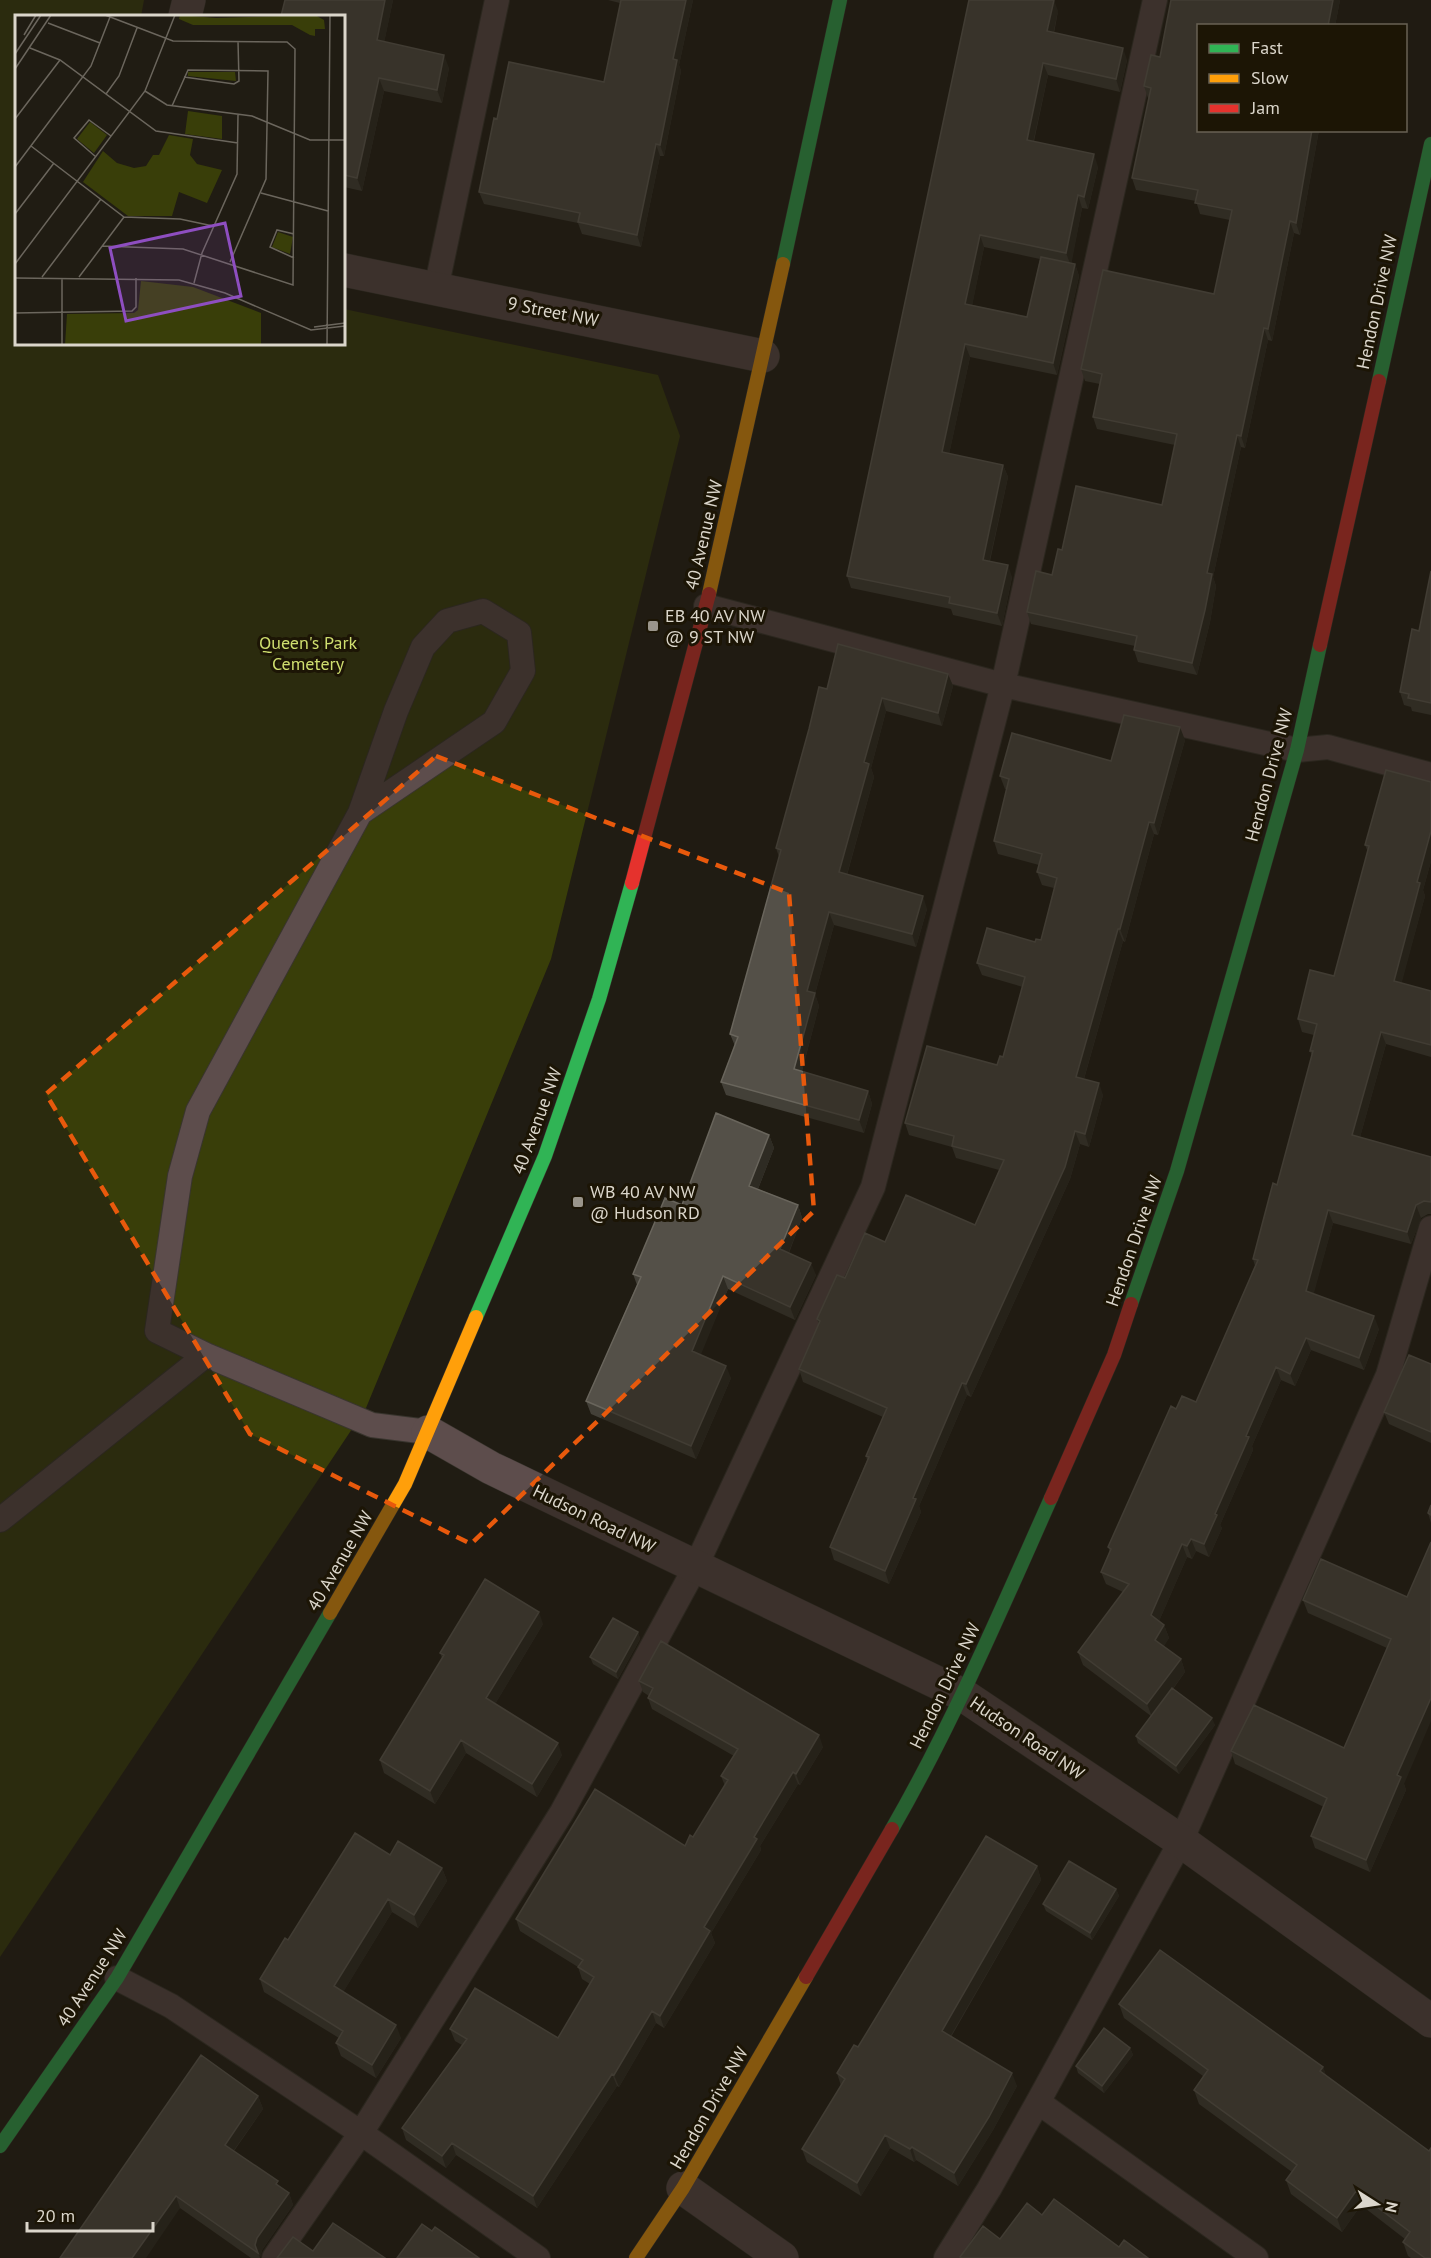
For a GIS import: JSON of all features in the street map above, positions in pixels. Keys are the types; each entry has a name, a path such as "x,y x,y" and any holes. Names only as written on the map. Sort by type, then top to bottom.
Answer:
{"street":[{"path":"185,15 189,0"},
{"name":"40 Avenue NW","path":"0,2146 117,1978 405,1484 545,1156 599,999 648,830 706,606 840,0"},
{"name":"Hendon Drive NW","path":"636,2258 683,2188 922,1776 963,1695 1114,1355 1177,1171 1297,750 1431,144"},
{"name":"9 Street NW","path":"345,270 763,356"},
{"name":"Hudson Road NW","path":"428,1432 491,1468 963,1695 1428,2011"},
{"path":"683,2188 782,2258"}],"lane":[{"path":"436,289 497,0"},
{"path":"274,2258 361,2133 562,1812 695,1568 873,1187 1003,685 1155,0"},
{"path":"706,606 1003,685 1297,750 1328,747 1431,775"},
{"path":"360,813 494,722 523,670 519,633 483,611 447,621 423,647 396,711 360,813 198,1111 180,1176 157,1331 206,1355 372,1425 428,1432"},
{"path":"946,2258 989,2189 1181,1841 1388,1375 1431,1228"},
{"path":"0,1520 206,1355"},
{"path":"117,1978 171,2006 361,2133 538,2258"},
{"path":"1038,2102 1256,2258"}],"highlighted area":[{"path":"436,756 789,893 814,1211 471,1544 250,1434 46,1094"}],"green space":[{"name":"Queen's Park Cemetery","path":"0,0 144,0 141,15 15,15 15,345 345,345 345,309 658,375 680,436 551,959 366,1408 0,1957"}],"building":[{"path":"285,0 385,0 377,40 444,55 437,90 379,78 357,178 345,175 345,15 281,15"},
{"path":"621,0 686,0 673,59 677,60 660,145 656,144 637,235 578,222 580,213 479,192 494,118 497,119 509,62 604,82"},
{"path":"969,0 1054,0 1047,31 1123,48 1116,79 1043,63 1027,140 1094,154 1084,197 1078,195 1066,253 980,235 965,304 1027,317 1041,257 1075,264 1053,363 965,344 942,452 1003,465 983,560 1008,565 997,613 949,603 950,597 847,576"},
{"path":"1171,0 1333,0 1328,24 1197,24 1197,132 1312,132 1296,223 1290,221 1268,329 1264,328 1241,436 1237,435 1207,573 1212,574 1192,663 1134,650 1137,636 1027,612 1036,571 1052,575 1058,549 1062,550 1076,486 1162,505 1177,434 1093,417 1102,374 1081,369 1103,270 1214,294 1232,210 1195,203 1198,190 1132,178 1151,88 1144,86 1151,55 1160,57"},
{"path":"1431,571 1431,703 1408,698 1409,694 1400,692 1412,629 1419,631"},
{"path":"838,644 948,674 938,713 882,698 864,762 869,764 839,872 923,896 912,934 829,912 807,991 815,993 794,1069 868,1091 859,1120 721,1082 738,1037 730,1034 781,850 776,848 819,687 827,689"},
{"path":"1124,715 1180,727 1154,823 1149,822 1076,1077 1099,1083 1085,1134 1075,1131 1065,1167 966,1384 962,1383 885,1571 830,1547 869,1457 866,1456 887,1408 799,1369 820,1321 817,1319 837,1275 845,1278 865,1233 885,1242 906,1195 975,1225 1004,1160 952,1146 954,1136 905,1123 927,1046 997,1065 1000,1056 1003,1057 1025,977 977,963 987,928 1035,942 1036,939 1041,940 1057,878 1037,872 1042,854 994,841 1009,779 1000,776 1012,733 1111,761"},
{"path":"1386,770 1431,782 1431,831 1394,981 1431,991 1431,1045 1381,1032 1352,1135 1431,1157 1431,1202 1424,1201 1416,1205 1407,1232 1328,1210 1306,1291 1374,1316 1359,1358 1306,1338 1290,1374 1276,1367 1204,1544 1191,1539 1187,1546 1182,1544 1151,1615 1164,1625 1155,1640 1181,1659 1147,1704 1078,1652 1129,1584 1101,1572 1111,1549 1108,1547 1171,1406 1176,1409 1182,1396 1196,1402 1258,1260 1253,1259 1273,1183 1277,1185 1313,1051 1310,1051 1317,1024 1298,1019 1310,970 1334,976 1369,846 1365,845"},
{"path":"716,1113 769,1135 749,1186 798,1205 780,1249 811,1263 790,1307 723,1276 692,1351 726,1366 691,1446 586,1401 641,1277 633,1274 665,1198 682,1205"},
{"path":"1409,1355 1431,1364 1431,1432 1384,1412"},
{"path":"1431,1542 1431,1698 1397,1775 1401,1777 1366,1860 1311,1836 1327,1798 1231,1751 1254,1705 1344,1748 1391,1639 1303,1600 1321,1559 1407,1597"},
{"path":"485,1579 539,1612 486,1698 558,1743 532,1784 461,1740 430,1791 380,1760 444,1655 440,1653"},
{"path":"613,1618 638,1632 616,1672 590,1657"},
{"path":"661,1641 819,1735 796,1774 793,1772 754,1837 757,1839 704,1927 710,1931 660,2016 652,2011 614,2075 612,2074 533,2196 452,2143 442,2156 402,2128 467,2039 450,2029 475,1988 558,2038 594,1977 578,1967 583,1960 516,1919 595,1789 685,1846 690,1835 693,1837 728,1780 721,1776 738,1749 648,1698 653,1688 639,1681"},
{"path":"1172,1688 1212,1718 1176,1766 1136,1736"},
{"path":"355,1833 390,1855 398,1841 442,1868 414,1915 388,1899 334,1986 396,2025 372,2065 336,2043 343,2031 260,1979 285,1938 288,1940"},
{"path":"986,1836 1037,1866 942,2031 1012,2073 989,2117 954,2173 912,2147 910,2149 885,2135 857,2183 802,2149 845,2079 837,2073 854,2045 858,2047"},
{"path":"1069,1861 1116,1889 1090,1933 1043,1904"},
{"path":"1160,1950 1323,2067 1320,2071 1429,2151 1431,2148 1431,2258 1425,2258 1403,2242 1410,2232 1356,2191 1337,2218 1286,2180 1297,2165 1194,2090 1208,2070 1119,2004"},
{"path":"1104,2028 1130,2048 1102,2086 1076,2066"},
{"path":"201,2055 258,2096 225,2145 278,2181 276,2184 289,2193 257,2238 255,2245 258,2253 176,2196 132,2258 60,2258"},
{"path":"1054,2199 1119,2247 1124,2240 1148,2258 960,2257 983,2226 1000,2239 1027,2203 1042,2215"},
{"path":"333,2223 385,2258 277,2258 293,2237 313,2251"},
{"path":"422,2224 432,2231 435,2227 479,2258 397,2258"}],"traffic: fast":[{"path":"783,264 840,0"},
{"path":"1379,381 1431,144"},
{"path":"1131,1304 1177,1171 1297,750 1320,645"},
{"path":"476,1317 545,1156 599,999 632,883"},
{"path":"892,1829 956,1707 1051,1498"},
{"path":"0,2146 117,1978 330,1613"}],"traffic: slow":[{"path":"709,594 783,264"},
{"path":"330,1613 405,1484 476,1317"},
{"path":"636,2258 683,2188 806,1977"}],"traffic: jam":[{"path":"1320,645 1379,381"},
{"path":"632,883 709,594"},
{"path":"1051,1498 1114,1355 1131,1304"},
{"path":"806,1977 892,1829"}],"place":[{"name":"EB 40 AV NW @ 9 ST NW","path":"653,626"},
{"name":"WB 40 AV NW @ Hudson RD","path":"578,1202"}]}
